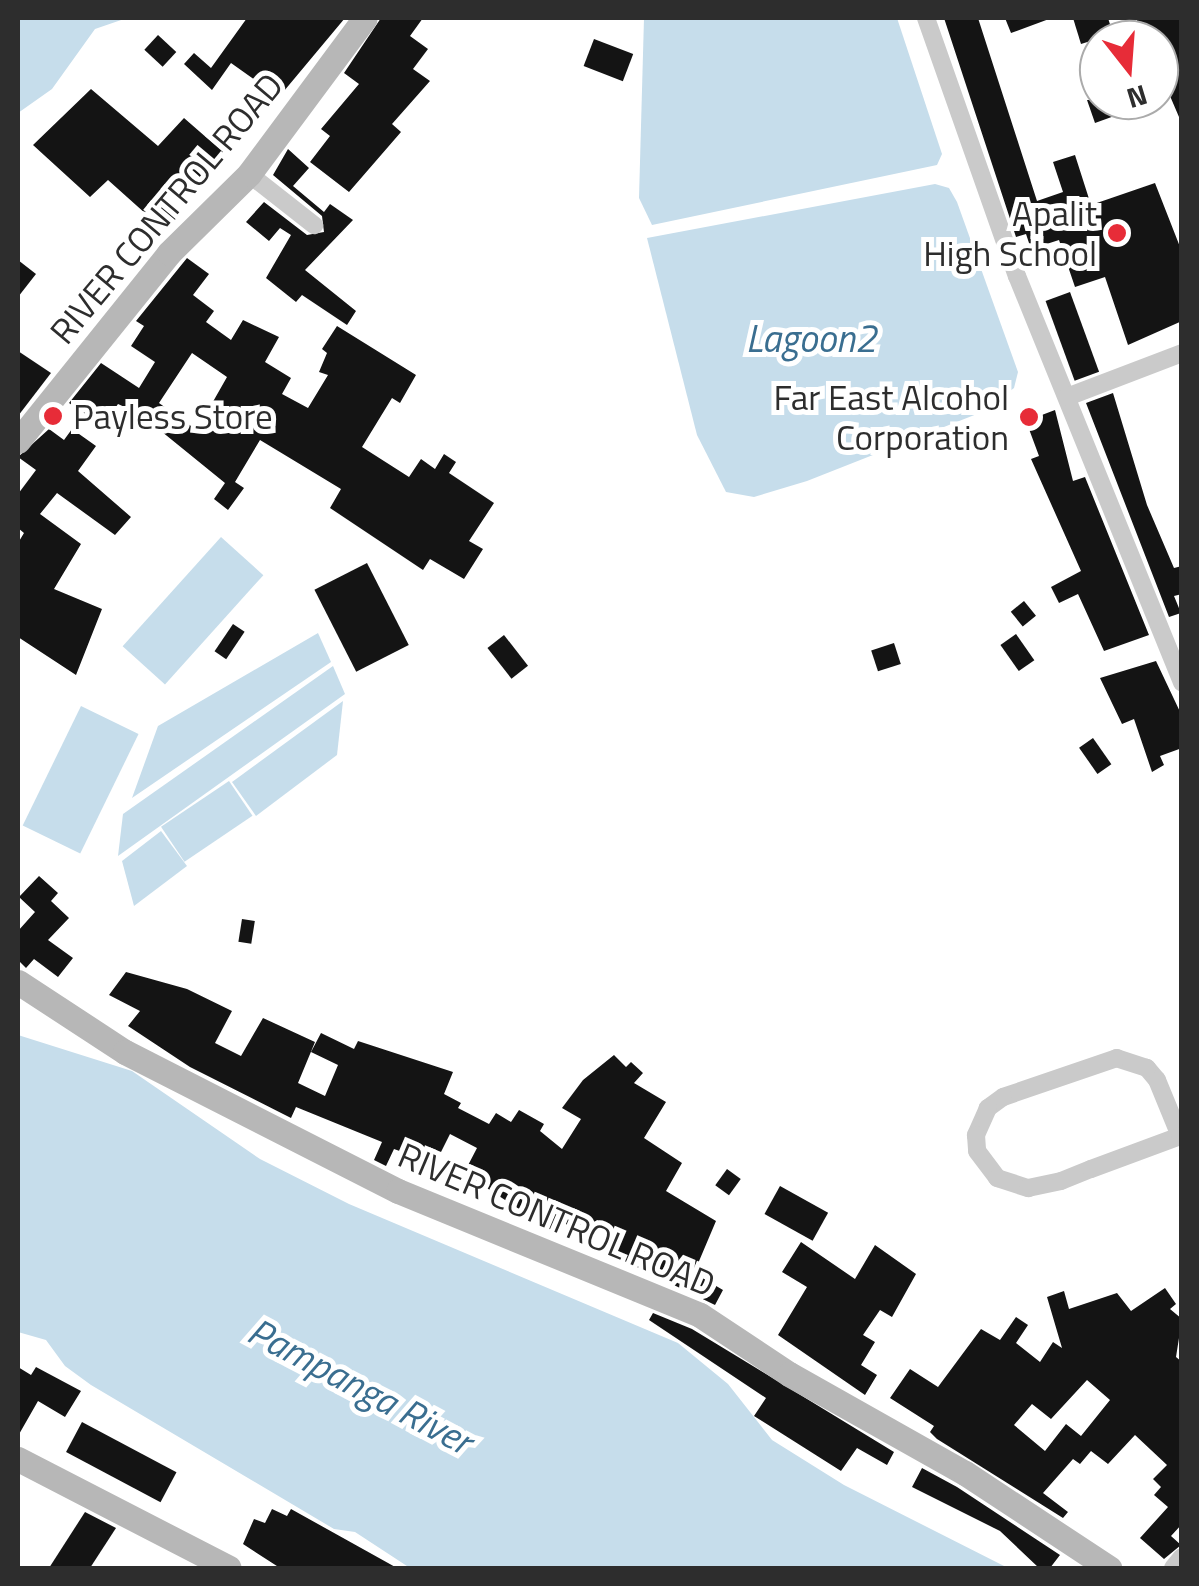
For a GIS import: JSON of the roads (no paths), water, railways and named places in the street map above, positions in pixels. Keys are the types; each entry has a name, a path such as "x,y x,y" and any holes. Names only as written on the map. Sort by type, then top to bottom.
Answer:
{"street":[{"name":"RIVER CONTROL ROAD","path":"18,441 169,253 249,174 365,18"},
{"path":"926,18 1067,396 1182,683"},
{"path":"249,174 314,226"},
{"path":"1067,396 1182,353"},
{"name":"RIVER CONTROL ROAD","path":"18,982 125,1052 398,1191 700,1314 789,1374 966,1472 1109,1568"},
{"path":"1117,1058 1147,1068 1181,1136 1028,1188 996,1178 977,1151 976,1135 988,1108 1003,1098 1117,1058"},
{"path":"18,1458 228,1568"},
{"path":"1172,1568 1182,1557"}],"water":[{"path":"18,18 127,18 95,29 52,89 18,113"},
{"path":"644,18 897,18 942,154 937,165 652,225 639,198"},
{"name":"Lagoon2","path":"935,184 949,188 957,202 1018,372 1014,388 982,412 807,481 754,497 726,492 697,435 647,238"},
{"path":"221,537 263,575 165,684 123,646"},
{"path":"318,633 331,662 132,798 158,726"},
{"path":"333,666 345,694 118,856 123,814"},
{"path":"343,701 337,755 256,816 232,782"},
{"path":"81,706 139,734 80,854 23,826"},
{"path":"229,781 252,816 185,862 161,827"},
{"path":"161,831 187,866 134,906 122,861"},
{"name":"Pampanga River","path":"18,1035 132,1071 260,1159 349,1204 678,1343 728,1384 772,1440 844,1485 1008,1568 410,1568 355,1532 334,1529 91,1385 65,1366 46,1340 18,1332"}],"place":[{"name":"Apalit High School","path":"1117,233"},
{"name":"Payless Store","path":"53,416"},
{"name":"Far East Alcohol Corporation","path":"1029,417"}]}
